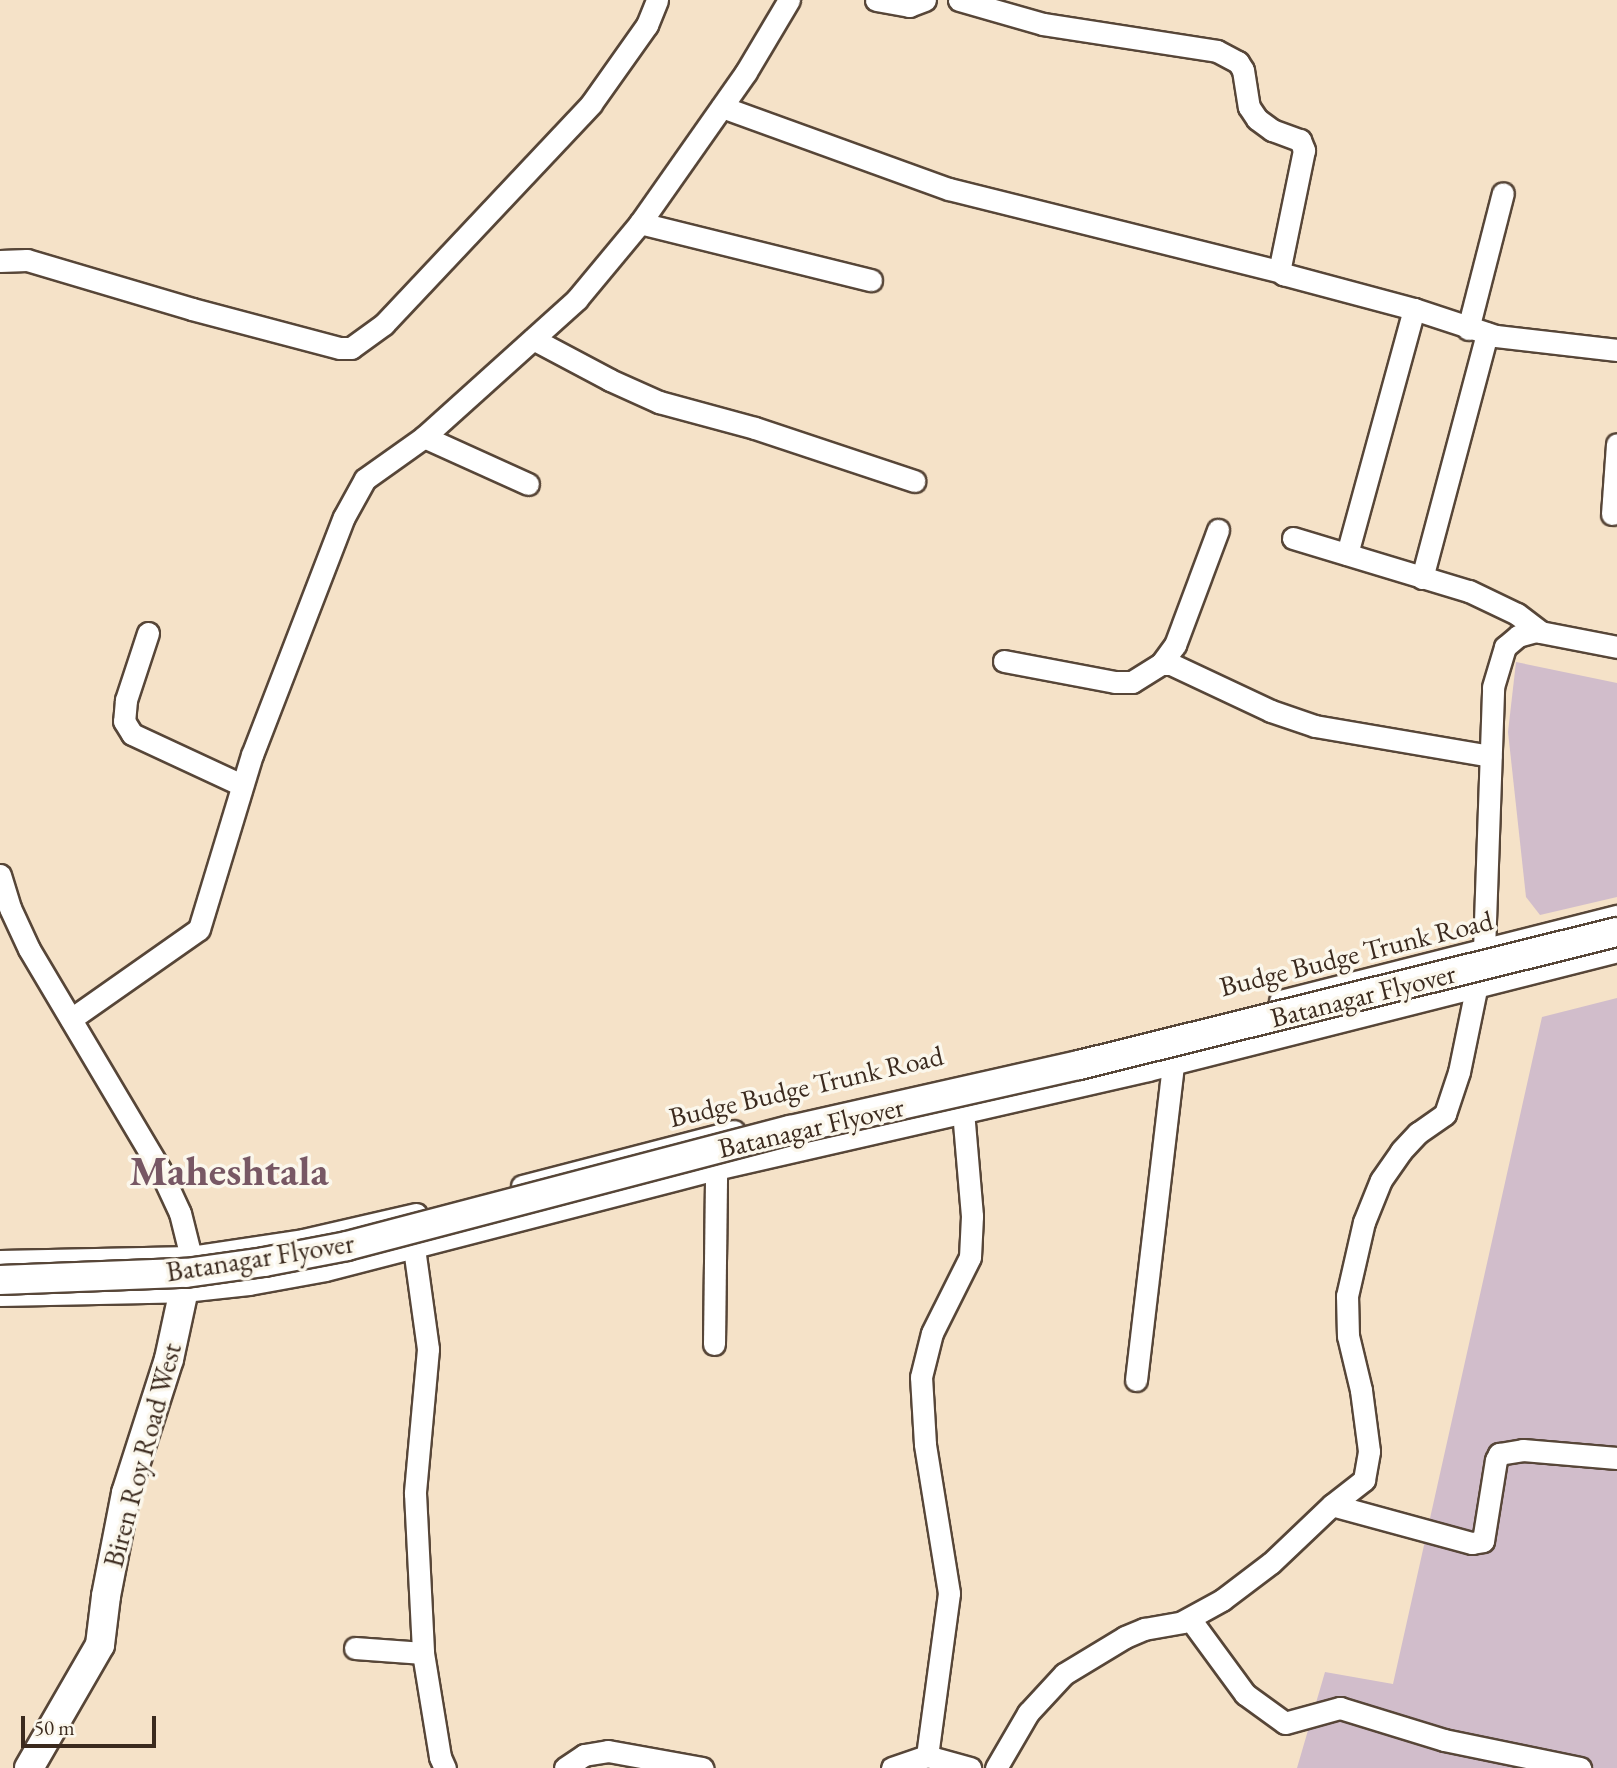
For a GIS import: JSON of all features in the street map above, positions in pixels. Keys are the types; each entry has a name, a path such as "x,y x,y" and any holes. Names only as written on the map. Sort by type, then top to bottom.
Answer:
{"main road":[{"name":"Batanagar Flyover","path":"0,1280 186,1273 347,1246 790,1130 1092,1062 1617,932"},
{"name":"Biren Roy Road West","path":"29,1768 100,1645 106,1595 126,1493 169,1359 191,1257"}],"street":[{"path":"0,261 27,260 205,312 340,348 351,348 384,324 591,104 647,25 657,0"},
{"path":"71,1019 199,929 242,785 355,495 366,479 424,437 578,299 640,223 722,107 789,0"},
{"path":"876,0 909,6 925,0"},
{"path":"960,0 1044,24 1217,51 1238,62 1249,107 1257,119 1272,130 1300,140 1304,150 1280,272"},
{"path":"722,107 949,189 1280,272 1414,309 1477,331 1617,350"},
{"path":"1422,578 1477,331 1503,193"},
{"path":"640,223 871,280"},
{"path":"1347,554 1414,309"},
{"path":"533,339 610,380 659,402 755,428 914,481"},
{"path":"424,437 527,484"},
{"path":"1612,514 1617,444"},
{"path":"1004,660 1115,682 1132,682 1161,664 1175,645 1218,530"},
{"path":"1293,538 1469,591 1517,614 1541,632"},
{"path":"996,1768 1028,1713 1064,1674 1125,1637 1144,1629 1190,1619 1271,1563 1332,1505 1355,1489 1367,1472 1369,1451 1365,1412 1348,1336 1345,1309 1364,1222 1381,1180 1401,1151 1418,1133 1445,1114 1459,1072 1484,950 1493,687 1505,647 1518,636 1541,632 1617,647"},
{"path":"148,633 127,700 124,721 131,734 242,785"},
{"path":"1161,664 1171,664 1270,711 1315,726 1490,756"},
{"path":"0,875 10,908 29,949 160,1170 180,1213 191,1257"},
{"name":"Budge Budge Trunk Road","path":"0,1261 191,1257 357,1228 710,1136 1098,1046 1617,916"},
{"path":"0,1296 184,1291 250,1284 414,1248 716,1169 1173,1063 1617,951"},
{"path":"1136,1380 1173,1063"},
{"path":"927,1756 949,1593 925,1444 921,1377 932,1333 970,1257 972,1216 963,1111"},
{"path":"713,1344 716,1169"},
{"path":"414,1248 428,1349 415,1493 423,1653 440,1757 445,1768"},
{"path":"1332,1505 1472,1543 1483,1541 1496,1460 1500,1454 1523,1450 1617,1458"},
{"path":"1190,1619 1245,1694 1285,1723 1340,1708 1444,1740 1580,1768"},
{"path":"355,1648 423,1653"},
{"path":"565,1768 584,1755 608,1751 643,1763 702,1768"},
{"path":"892,1768 927,1756 970,1768"}],"shaded area":[{"path":"1516,662 1617,683 1617,897 1540,915 1526,897 1508,732"},
{"path":"1617,998 1617,1768 1297,1768 1325,1672 1393,1684 1542,1017"}],"district":[{"name":"Maheshtala","path":"229,1171"}]}
